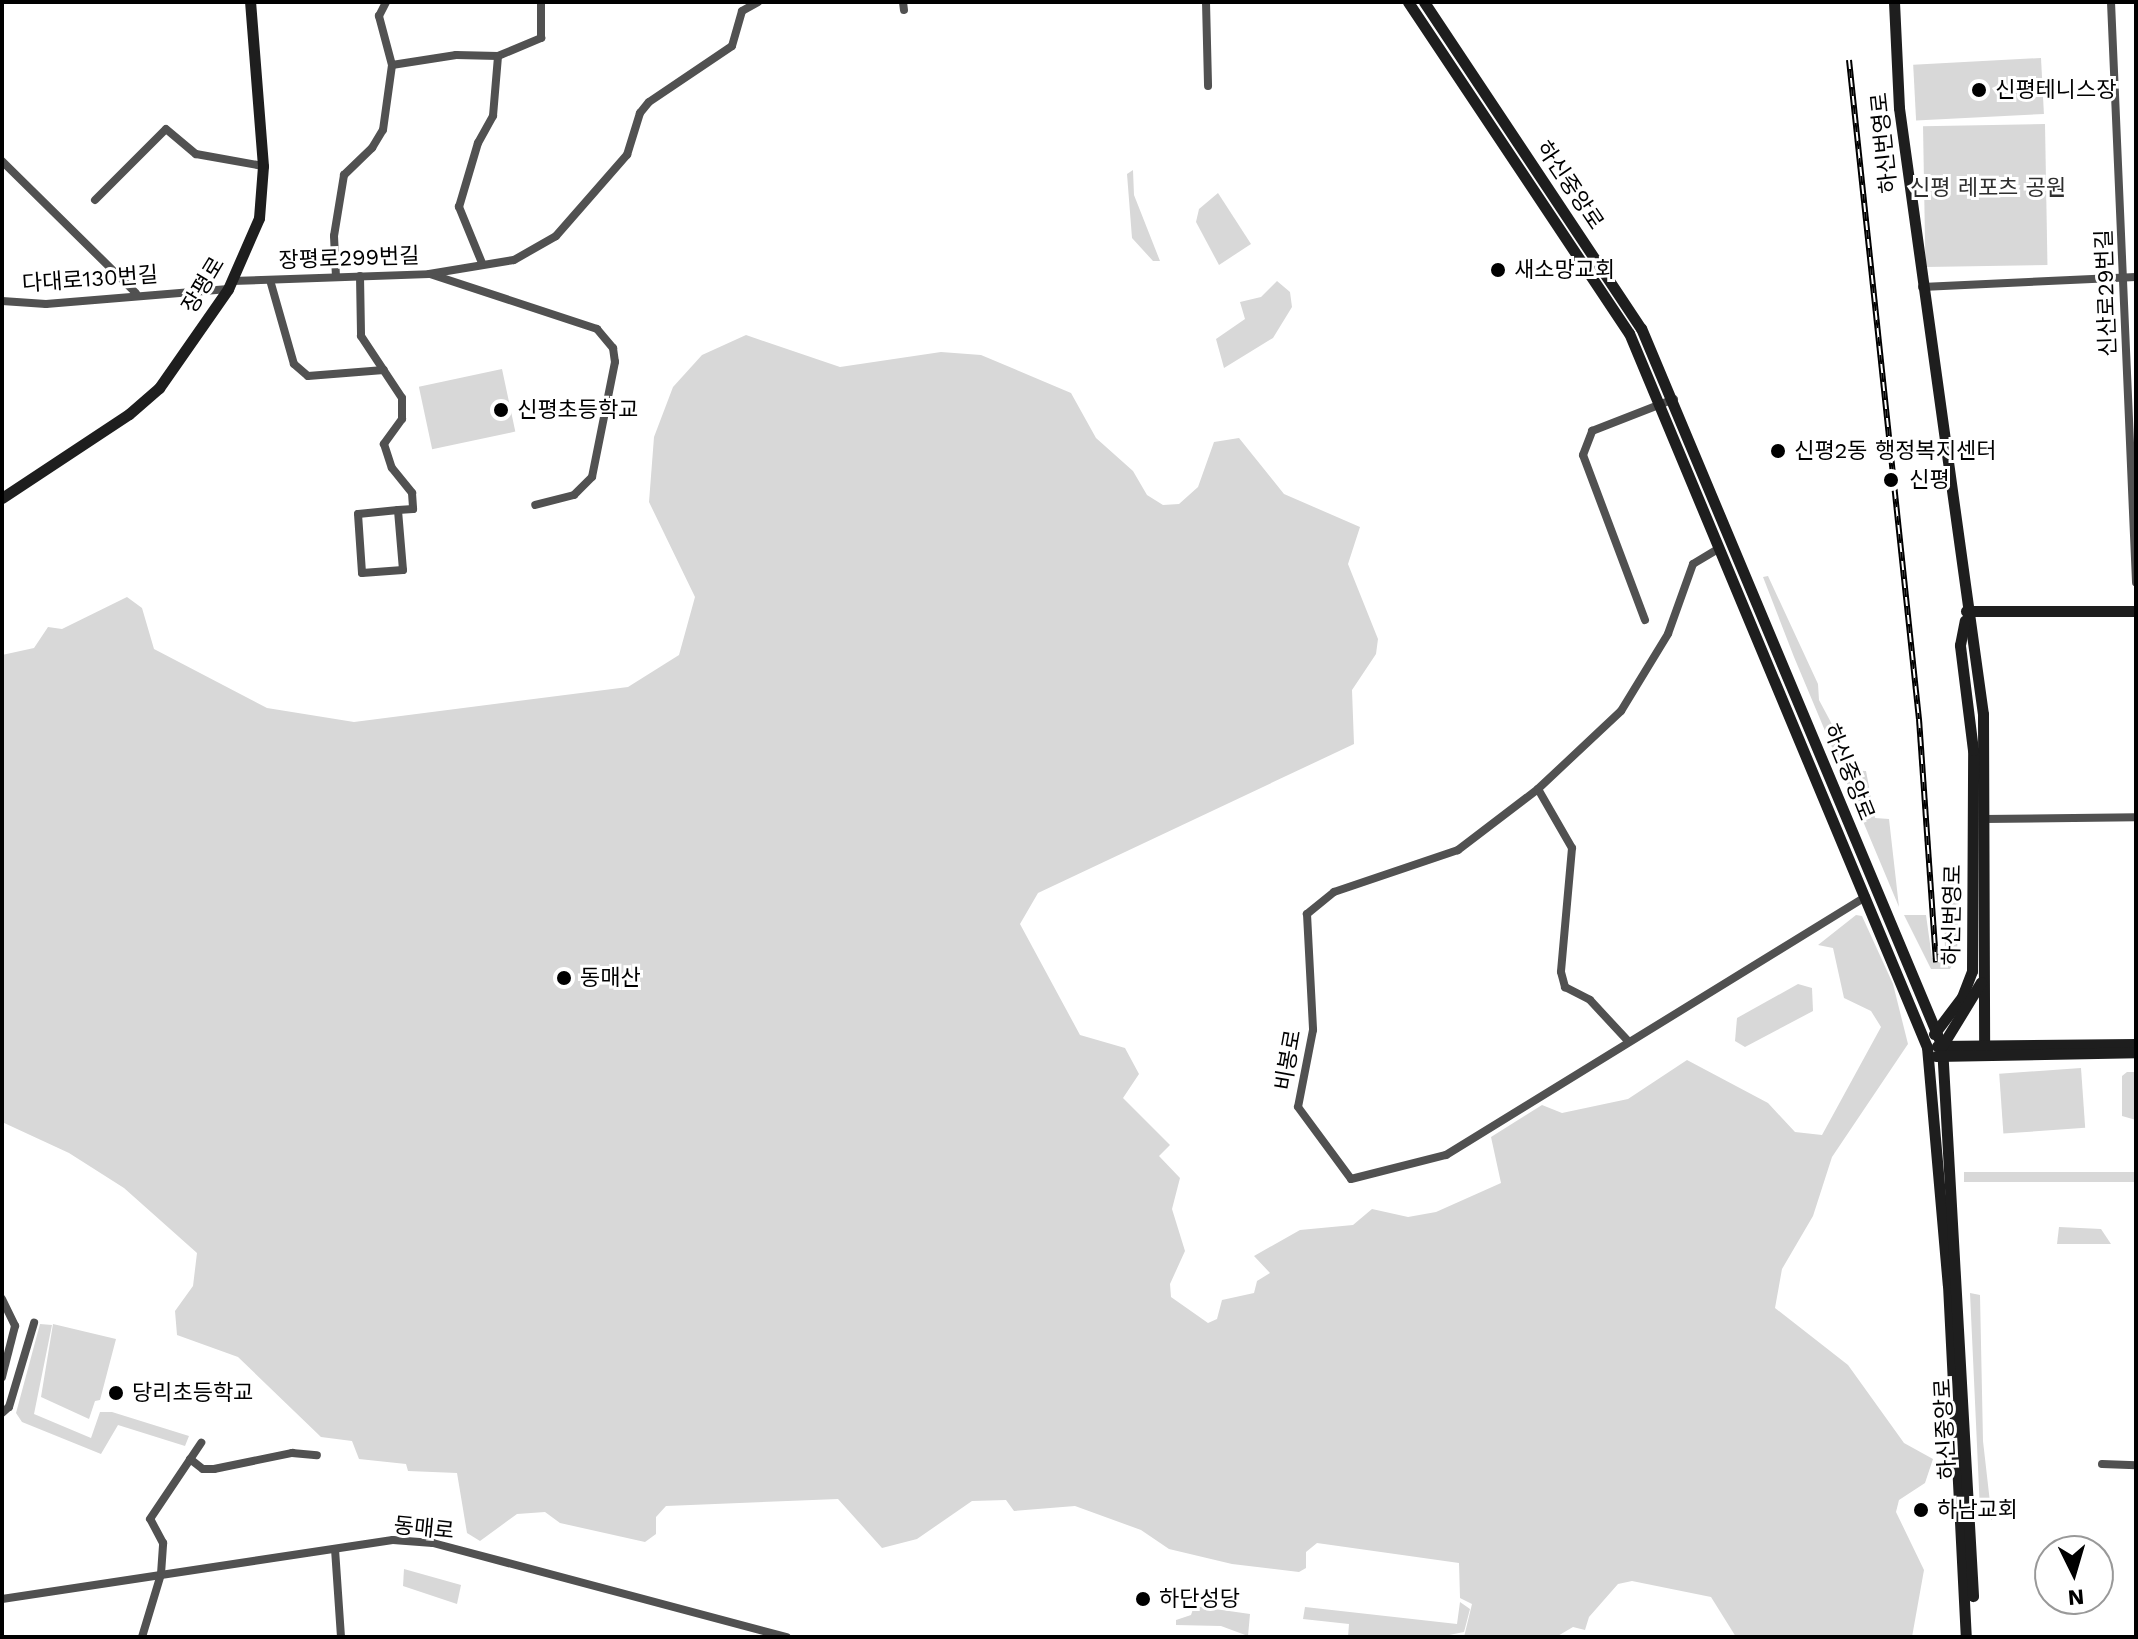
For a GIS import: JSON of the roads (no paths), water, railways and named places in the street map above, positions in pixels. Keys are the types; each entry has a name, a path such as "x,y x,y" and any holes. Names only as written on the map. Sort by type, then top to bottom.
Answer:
{"street":[{"name":"장평로","path":"2,498 129,414 159,388 230,285 259,218 263,166 250,2"},
{"path":"336,277 334,236 344,175 372,148 383,130 392,65 379,16 386,2"},
{"path":"392,65 456,55 498,56 541,38 541,2"},
{"name":"장평로299번길","path":"230,285 270,280 429,274 514,260 556,236 627,155 640,113 649,102 732,46 742,11 758,2"},
{"path":"1206,2 1208,86"},
{"path":"1408,2 1629,333 1718,549 1872,895"},
{"name":"하신중앙로","path":"1424,2 1641,328 1733,541 1872,895 1927,1052 1944,1169 1974,1637"},
{"name":"하신번영로","path":"1894,2 1899,108 1966,611 1983,714 1972,971 1962,997 1936,1031 1927,1052"},
{"name":"신산로29번길","path":"2111,2 2136,582"},
{"path":"482,263 459,207 478,143 493,116 498,56"},
{"path":"95,200 166,129 196,154 263,166"},
{"path":"2,161 136,293"},
{"path":"429,274 597,329 613,348 615,362 592,477 574,495 535,505"},
{"path":"360,276 361,336 402,398 402,419 384,444 392,468 412,493 413,509 398,510 358,514 362,573 403,570 398,510"},
{"path":"1922,287 2136,277"},
{"path":"270,280 294,364 308,376 384,370"},
{"name":"다대로130번길","path":"2,301 46,304 230,285"},
{"path":"1629,333 1641,328"},
{"path":"1645,620 1583,455 1592,431 1674,399"},
{"path":"1718,549 1733,541"},
{"name":"비봉로","path":"1718,549 1693,564 1668,634 1621,711 1538,789 1458,850 1334,892 1307,914 1313,1030 1298,1107 1351,1179 1385,1174 1446,1155 1628,1041 1872,895"},
{"path":"1966,611 2136,611"},
{"path":"1538,789 1572,848 1561,972 1565,987 1590,1000 1628,1041"},
{"path":"1978,818 2136,817"},
{"name":"하신번영로","path":"1978,818 1984,1044"},
{"name":"하신중앙로","path":"1872,895 1936,1031 1942,1051 1941,1136"},
{"path":"1942,1051 1983,977"},
{"path":"1942,1051 1984,1044 2136,1044"},
{"path":"1927,1052 2136,1052"},
{"path":"2,1299 15,1326 2,1377"},
{"path":"2,1413 9,1407 34,1323"},
{"path":"142,1637 161,1574 163,1543 150,1519 201,1443"},
{"path":"190,1459 203,1469 214,1469 292,1453 317,1455"},
{"path":"2102,1464 2136,1465"},
{"name":"동매로","path":"2,1599 393,1540 433,1543 787,1637"},
{"name":"하신중앙로","path":"1966,1547 1966,1637"},
{"path":"335,1549 341,1637"}],"railway":[{"path":"1849,60 1919,719 1936,962"}],"place":[{"name":"신평테니스장","path":"1979,90"},
{"name":"새소망교회","path":"1498,270"},
{"name":"신평초등학교","path":"501,410"},
{"name":"신평2동 행정복지센터","path":"1778,451"},
{"name":"신평","path":"1891,480"},
{"name":"동매산","path":"564,978"},
{"name":"당리초등학교","path":"116,1393"},
{"name":"하남교회","path":"1921,1510"},
{"name":"하단성당","path":"1143,1599"}],"park label":[{"name":"신평 레포츠 공원","path":"1988,188"}]}
